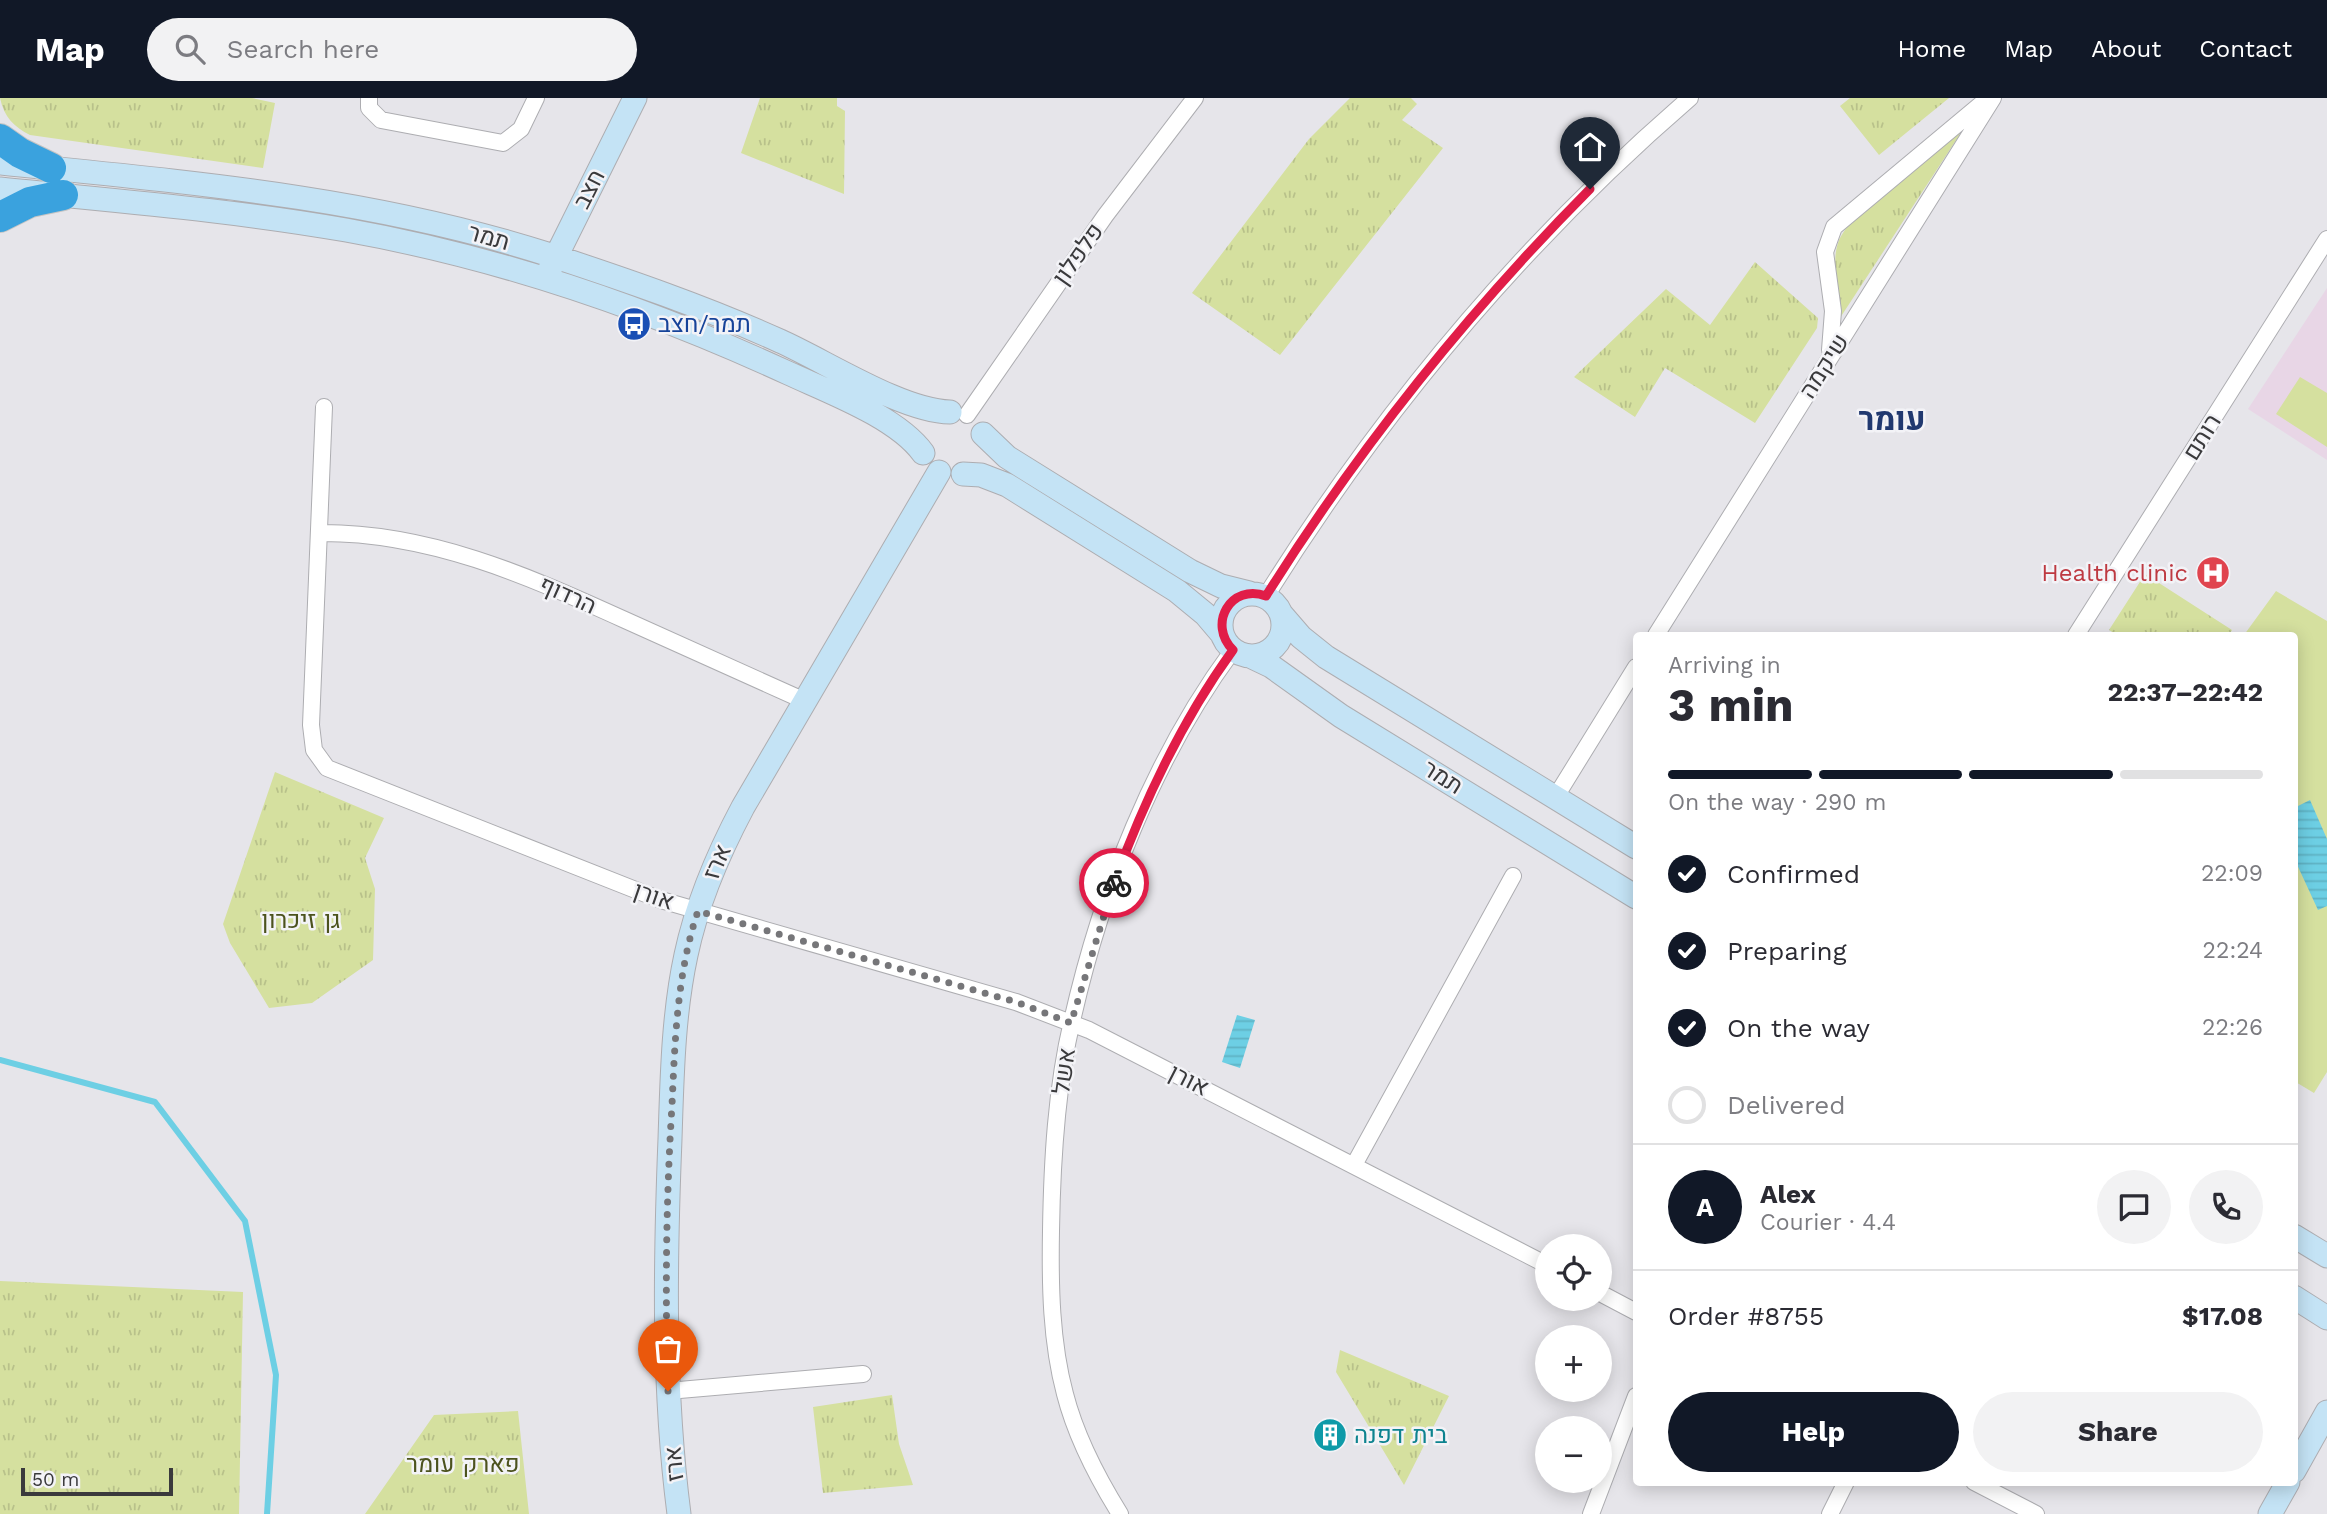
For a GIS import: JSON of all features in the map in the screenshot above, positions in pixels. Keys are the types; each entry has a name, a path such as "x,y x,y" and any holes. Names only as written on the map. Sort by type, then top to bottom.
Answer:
{"highway":[{"path":"0,139 20,153 51,168"},
{"path":"0,217 30,202 63,195"}],"street":[{"path":"369,98 369,108 381,120 503,143 521,130 536,98"},
{"name":"חצב","path":"546,281 554,257 635,98"},
{"name":"פלפלון","path":"959,414 1195,98"},
{"path":"983,434 982,457 963,474 939,472 923,453 922,442 928,425 959,414 977,422 983,434 1013,461 1190,571 1221,586 1257,595 1276,603 1284,627 1278,644 1262,654 1235,647 1222,617 1227,606 1237,597 1257,595 1357,459 1464,323 1590,189 1690,98"},
{"path":"1827,362 1833,321 1825,260 1829,235 1849,212 1991,98"},
{"name":"שיקמה","path":"1658,632 1991,98"},
{"name":"תמר","path":"0,163 257,191 353,205 449,226 554,257 665,295 778,340 905,403 959,414"},
{"name":"תמר","path":"0,189 254,216 349,231 443,251 546,281 668,324 779,369 887,423 911,438 923,453"},
{"name":"רותם","path":"2078,632 2327,239"},
{"name":"אורן","path":"324,407 311,725 314,750 321,763 354,781 661,900 1016,1002 1071,1023 1119,1044 1535,1259"},
{"name":"ארז","path":"679,1514 668,1391 667,1222 680,988 698,911 727,836 939,472"},
{"name":"תמר","path":"963,474 981,475 1007,485 1177,592 1205,614 1235,647 1271,666 1342,716 1633,895"},
{"name":"הרדוף","path":"318,533 349,533 411,541 499,566 552,587 805,701"},
{"name":"תמר","path":"1282,615 1326,657 1633,845"},
{"name":"אשל","path":"1120,1514 1076,1429 1058,1362 1052,1297 1051,1194 1055,1136 1071,1023 1101,919 1139,821 1183,729 1235,647"},
{"path":"1555,798 1633,672"},
{"path":"1354,1166 1513,876"},
{"path":"2298,1239 2327,1256"},
{"path":"1612,1299 1633,1310"},
{"path":"2298,1300 2327,1318"},
{"path":"668,1391 863,1374"},
{"path":"1591,1514 1633,1404"},
{"path":"2298,1464 2327,1412"},
{"path":"1830,1514 1844,1486"},
{"path":"1982,1486 2036,1514"},
{"path":"2270,1514 2286,1486"}],"shaded area":[{"path":"2327,288 2327,460 2248,409"}],"green space":[{"path":"0,98 252,98 275,103 263,168 30,135 10,121"},
{"path":"760,98 837,98 837,106 845,111 844,194 741,153"},
{"path":"1350,98 1411,98 1417,104 1402,120 1443,148 1280,355 1192,293 1309,139"},
{"path":"1850,98 1949,98 1879,155 1840,106"},
{"path":"1964,128 1840,318 1835,261 1838,243 1846,229 1875,198"},
{"path":"1755,262 1818,318 1817,328 1755,423 1665,368 1635,417 1574,377 1666,289 1710,325"},
{"path":"2300,377 2327,393 2327,447 2276,414"},
{"path":"2145,574 2232,630 2112,632 2109,630"},
{"path":"2276,591 2327,621 2327,1072 2314,1093 2298,1083 2298,632 2246,632"},
{"name":"גן זיכרון","path":"275,772 384,818 365,858 375,889 373,960 312,1003 269,1008 230,943 223,924"},
{"path":"0,1281 243,1292 239,1514 0,1514"},
{"path":"1340,1350 1449,1396 1404,1485 1336,1372"},
{"path":"892,1395 899,1444 913,1485 823,1493 813,1407"},
{"name":"פארק עומר","path":"518,1411 529,1514 365,1514 434,1415"}],"water":[{"path":"2310,800 2327,839 2327,906 2318,910 2298,867 2298,806"},
{"path":"1237,1015 1255,1020 1240,1068 1222,1062"}],"waterway":[{"path":"0,1060 155,1102 245,1221 276,1375 267,1514"}],"way so far":[{"path":"668,1391 667,1222 673,1073 680,988 685,956 698,911 1016,1002 1071,1023 1085,970 1114,883"}],"place":[{"name":"תמר/חצב","path":"634,324"},
{"name":"Health clinic","path":"2213,573"},
{"name":"בית דפנה","path":"1330,1435"}],"district":[{"name":"עומר","path":"1892,419"}],"route":[{"path":"1114,883 1133,833 1166,761 1199,700 1233,650 1221,629 1227,606 1237,597 1248,593 1266,596 1325,504 1408,391 1524,256 1590,189"}]}
